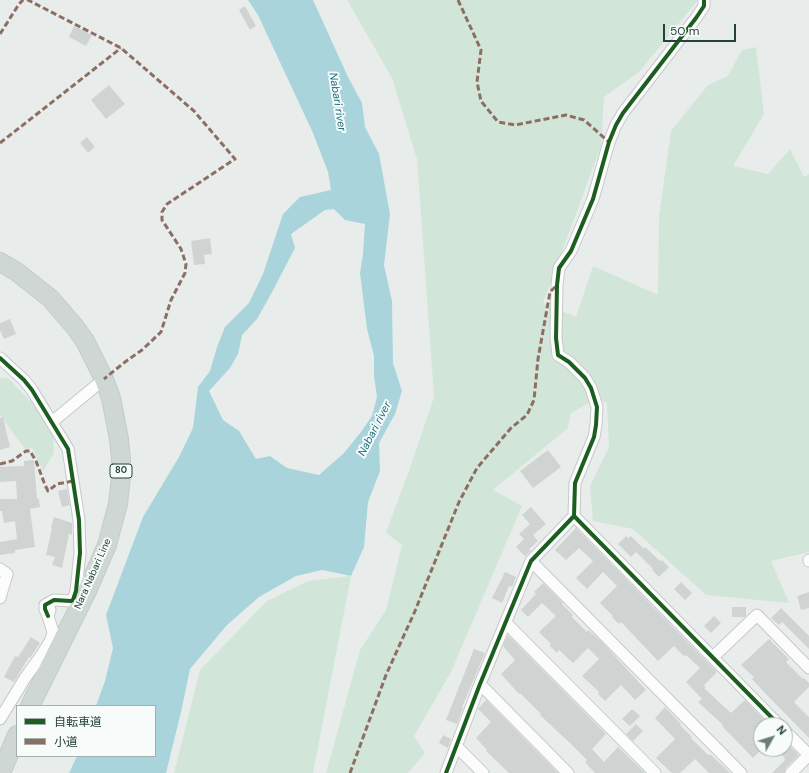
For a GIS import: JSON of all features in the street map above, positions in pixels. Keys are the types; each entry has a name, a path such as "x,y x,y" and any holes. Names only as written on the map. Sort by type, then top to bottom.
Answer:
{"main road":[{"name":"Nara Nabari Line","path":"0,262 17,272 50,298 85,341 112,398 119,439 121,476 118,504 107,545 75,615 30,705"},
{"path":"1,773 16,738"}],"street":[{"path":"446,773 480,684 531,561 574,516 575,483 594,437 597,407 591,388 585,378 569,362 558,355 556,338 557,285 560,268 571,251 593,199 609,142 616,125 696,18 704,6 704,0"},
{"path":"0,358 24,380 68,449 79,520 80,553 76,591 73,600 68,602 61,599 54,600 45,605 53,632 51,640 0,718"},
{"path":"52,422 104,379"},
{"path":"574,516 771,717"},
{"path":"531,561 741,773"},
{"path":"0,569 8,574 0,598"},
{"path":"48,616 52,608 57,606 66,609 75,615"},
{"path":"713,657 757,615 809,668"},
{"path":"506,623 655,773"},
{"path":"480,684 568,773"},
{"path":"791,773 809,755 793,739"},
{"path":"456,747 482,773"}],"green space":[{"path":"347,0 698,0 639,72 604,97 601,146 543,303 576,317 593,266 658,295 659,216 671,131 708,85 728,76 742,50 756,47 764,114 733,166 768,174 790,149 804,177 809,174 809,552 771,561 789,603 706,595 633,529 593,521 590,486 609,447 607,403 596,399 571,413 568,428 493,490 522,506 451,672 414,736 425,753 408,773 326,773 360,650 386,610 402,545 386,533 434,397 417,159 392,78"},
{"path":"0,378 8,378 36,407 53,436 54,453 43,471 32,448 25,449 0,415"},
{"path":"351,576 313,773 174,773 200,670 267,601 308,581"}],"water":[{"name":"Nabari river","path":"248,0 313,0 348,77 362,103 365,127 379,154 390,214 384,265 392,301 393,363 402,391 395,414 379,443 380,471 368,502 364,547 351,576 322,570 296,576 259,597 227,625 190,669 166,773 69,773 77,757 156,757 156,705 96,705 105,681 113,648 106,615 143,517 179,457 193,428 198,387 210,371 225,327 249,303 263,274 283,214 300,197 331,190 328,172 313,133 258,15","holes":["334,209 345,220 365,224 360,273 367,329 374,356 374,376 377,397 372,416 344,453 319,475 287,468 270,456 256,459 239,431 223,420 209,391 230,368 238,354 242,335 257,319 271,294 295,248 291,234 325,210"]}],"building":[{"path":"245,6 256,26 250,30 239,10"},
{"path":"74,26 92,35 86,46 69,37"},
{"path":"109,85 125,104 106,119 91,100"},
{"path":"87,137 95,147 88,153 80,143"},
{"path":"210,238 212,254 204,255 205,264 194,265 191,241"},
{"path":"10,319 16,334 4,339 0,330 0,323"},
{"path":"3,417 10,447 0,450 0,418"},
{"path":"548,450 561,467 533,488 520,471"},
{"path":"34,460 37,499 39,499 40,507 30,509 35,547 15,550 15,553 0,555 0,542 17,539 15,521 4,523 2,511 0,511 0,499 17,499 16,481 0,482 0,467 24,466 24,461"},
{"path":"67,489 70,505 62,507 58,491"},
{"path":"531,507 546,524 533,535 538,541 529,549 531,551 525,556 516,547 524,539 519,534 530,524 522,515"},
{"path":"54,517 72,523 72,535 69,534 62,568 52,565 55,557 46,555"},
{"path":"576,528 717,672 704,685 706,687 704,688 731,713 745,700 761,717 753,717 753,758 722,726 723,725 698,702 702,699 686,682 700,668 674,646 658,661 621,622 619,624 612,617 613,616 600,603 617,586 603,572 587,589 576,578 593,561 579,548 566,560 555,550"},
{"path":"626,536 628,538 631,536 644,549 645,547 669,567 659,577 636,552 631,557 618,544"},
{"path":"505,572 516,577 512,587 509,586 502,603 492,598"},
{"path":"681,582 692,593 685,600 674,589"},
{"path":"543,583 563,603 562,604 573,615 572,617 587,632 588,630 601,641 646,690 635,700 621,685 605,701 598,694 599,692 582,676 599,659 588,648 573,663 559,650 557,653 549,645 551,644 539,632 556,616 542,603 528,617 521,610 536,594 534,592"},
{"path":"809,592 809,608 801,610 797,596"},
{"path":"732,607 746,607 746,616 732,617"},
{"path":"781,608 809,636 809,649 782,622 779,625 771,618"},
{"path":"714,616 721,623 711,633 704,626"},
{"path":"508,635 606,734 592,749 604,762 618,747 645,773 595,773 585,762 587,760 540,715 541,714 520,693 519,694 501,674 515,660 503,646"},
{"path":"31,637 40,643 30,658 29,657 14,682 4,677 15,656 18,657"},
{"path":"769,639 789,659 786,662 809,683 809,687 794,702 809,717 809,738 793,722 793,717 788,717 752,679 754,677 741,665"},
{"path":"474,649 485,653 462,707 463,708 457,724 446,720"},
{"path":"486,700 558,773 509,773 486,751 487,750 476,738 491,722 478,709"},
{"path":"665,707 692,737 691,738 708,755 710,754 730,773 709,773 695,759 680,773 672,773 656,758 675,739 655,718"},
{"path":"632,709 640,716 630,726 622,719"},
{"path":"636,724 643,731 633,741 626,734"},
{"path":"443,735 451,739 448,748 439,743"},
{"path":"793,749 799,755 786,768 784,773 772,773 785,760 784,757 793,757"}],"marked path":[{"path":"0,34 19,4 23,0 28,0 121,48 194,111 235,159 167,204 162,212 162,220 181,249 186,264 185,273 171,300 161,332 142,350 104,379"},
{"path":"458,0 481,50 477,82 481,101 498,122 515,125 566,115 584,120 609,142"},
{"path":"0,143 121,48"},
{"path":"350,773 386,675 415,611 459,502 477,468 511,428 527,415 534,400 538,359 550,292 557,285"},
{"path":"0,464 12,461 26,451 30,451 36,461 48,491 57,484 73,481"}],"cycle path":[{"path":"704,0 704,6 696,18 623,113 616,125 609,142 593,199 571,251 559,268 557,285 556,338 558,355 569,362 585,378 591,388 597,407 594,437 575,483 574,516 771,717"},
{"path":"0,358 24,380 32,390 68,449 79,520 80,553 76,591 73,600 71,601 54,600 45,605 48,616"},
{"path":"446,773 480,684 531,561 574,516"}]}
